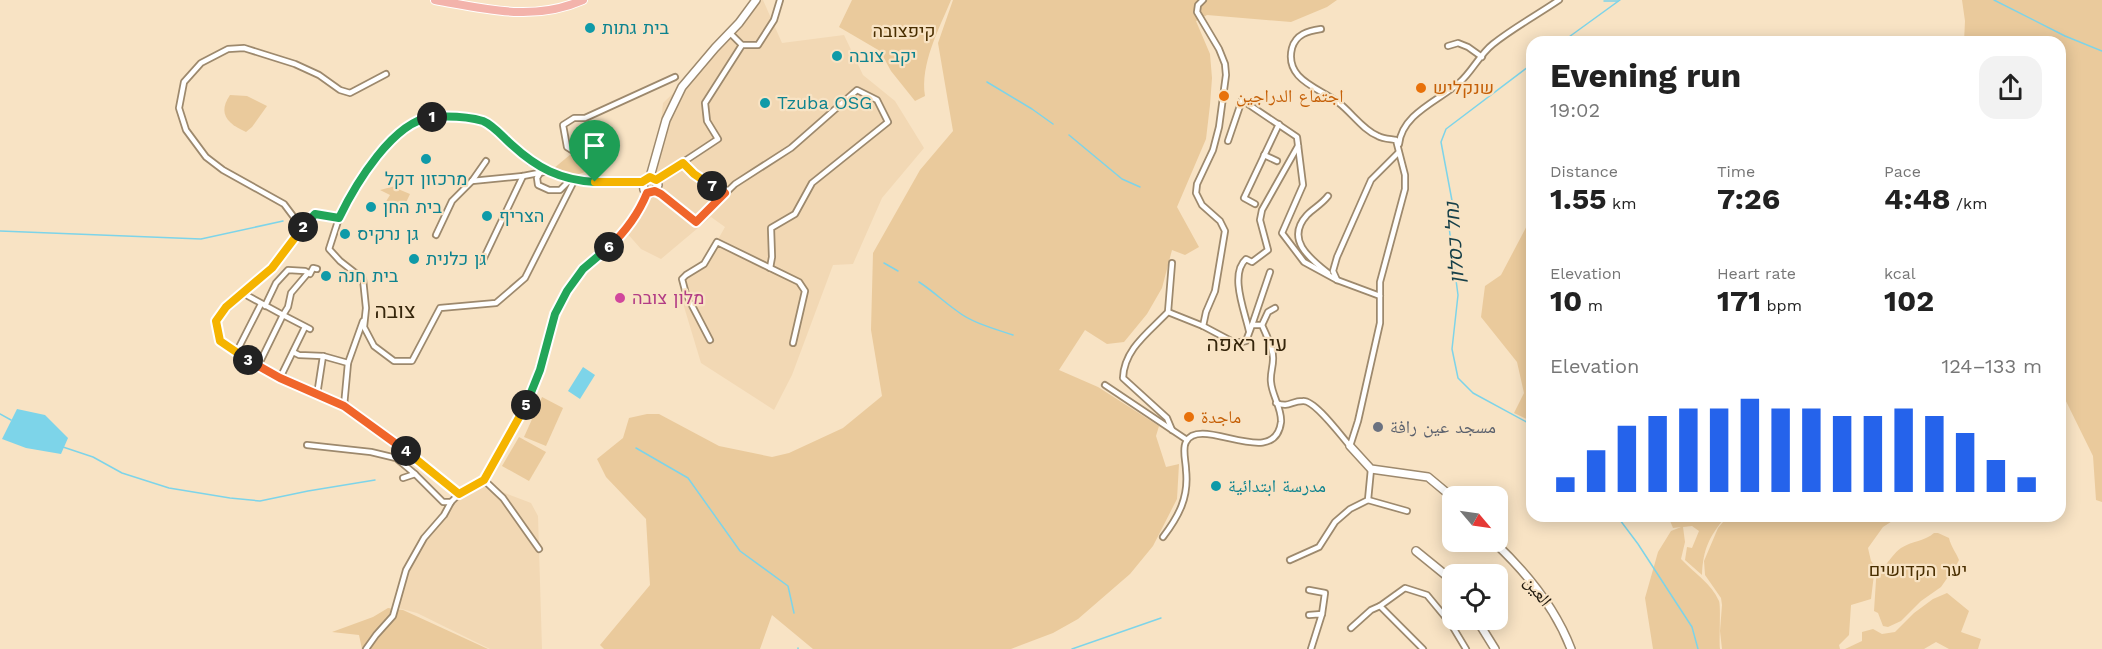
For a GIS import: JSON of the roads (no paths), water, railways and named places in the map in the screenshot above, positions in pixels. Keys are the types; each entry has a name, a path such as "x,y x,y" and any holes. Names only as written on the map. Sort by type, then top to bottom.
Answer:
{"main road":[{"path":"435,0 524,13 569,6 583,0"}],"street":[{"path":"653,179 666,120 682,87 756,0"},
{"path":"730,33 742,45 758,45 774,20 780,0"},
{"path":"1203,0 1198,5 1197,12 1219,50 1225,64 1226,75 1214,150 1197,184 1196,193 1202,205 1220,221 1225,231 1215,291 1203,326"},
{"path":"1337,280 1333,271 1337,257 1371,180 1398,153 1400,136 1404,128 1431,102 1464,79 1491,45 1559,0"},
{"path":"1321,29 1307,31 1300,35 1293,44 1290,58 1296,74 1309,85 1339,102 1377,136 1396,140 1405,175 1404,189 1380,282 1380,323 1358,421 1350,446"},
{"path":"1448,46 1458,43 1482,57"},
{"path":"572,180 525,278 496,303 440,308 412,361 394,361 374,346 364,327 366,299 363,279 329,249 339,218 362,177 385,145 420,118 458,116 485,122 530,162 572,180 642,182 653,179 683,163 718,139 707,121 705,103 742,45"},
{"path":"302,228 284,204 223,170 206,157 186,130 179,108 184,82 201,63 228,49 244,48 295,64 319,75 340,90 350,93 386,74"},
{"path":"595,182 588,160 567,147 563,125 574,118 585,118 675,77"},
{"path":"642,182 643,188 696,222 735,184 791,148 857,90 876,100 888,122 812,183 795,214 771,228 770,268"},
{"path":"1228,141 1242,100 1298,137 1303,185 1282,233 1304,262 1337,280 1380,296"},
{"path":"1256,204 1244,198 1279,124"},
{"path":"1250,331 1237,278 1239,268 1246,259 1252,262 1268,250 1260,220 1262,210 1298,146"},
{"path":"1264,155 1277,161"},
{"path":"436,235 452,201 472,181 486,161"},
{"path":"683,163 694,174 725,193"},
{"path":"472,181 549,171"},
{"path":"540,173 538,185 543,189 560,190 572,180"},
{"path":"483,260 524,176"},
{"path":"366,649 393,616 406,570 424,538 459,494 484,480 530,398 555,314 567,291 583,269 627,228 638,214 658,185 653,179"},
{"path":"1253,179 1260,182"},
{"path":"1328,196 1302,222 1298,232 1299,241 1304,249 1337,280"},
{"path":"339,218 315,214 272,268 226,307 216,321 220,341 280,378 344,406 431,470 459,494"},
{"path":"710,340 686,294 682,279 704,264 717,242 799,282 805,291 793,344"},
{"path":"1172,263 1168,312 1131,351 1124,366 1123,378 1167,418 1172,430"},
{"path":"258,366 288,307 291,293 313,268 317,269"},
{"path":"236,352 276,283 288,270 308,273"},
{"path":"1168,312 1203,326 1224,339 1240,344 1246,342 1270,272"},
{"path":"248,297 308,328 280,378"},
{"path":"1163,537 1184,502 1187,440 1195,434 1205,434 1258,443 1270,440 1279,432 1281,415 1271,383 1273,352 1262,325 1268,312 1275,308"},
{"path":"344,406 348,363 365,318"},
{"path":"1252,325 1262,325"},
{"path":"293,352 299,355 323,356 348,363"},
{"path":"316,395 323,356"},
{"path":"1105,385 1187,440"},
{"path":"1276,403 1286,406 1302,400 1309,402 1324,414 1371,470 1428,477 1442,488"},
{"path":"307,445 371,452 396,458 442,502 451,502"},
{"path":"1368,500 1371,470"},
{"path":"403,478 415,474"},
{"path":"484,480 503,498 539,549"},
{"path":"1290,560 1319,547 1335,522 1350,509 1368,500 1407,511"},
{"path":"1416,551 1442,572"},
{"name":"العين","path":"1505,552 1550,605 1571,649"},
{"path":"1351,628 1371,610 1405,588 1427,595 1451,624 1466,649"},
{"path":"1310,590 1325,593 1322,614 1311,649"},
{"path":"1380,606 1424,649"},
{"path":"1309,615 1322,614"},
{"path":"1483,630 1495,649"}],"water":[{"path":"583,367 595,375 580,399 568,391"},
{"path":"17,409 45,415 68,438 61,454 26,448 2,439"}],"waterway":[{"name":"נחל כסלון","path":"1570,36 1620,0"},
{"path":"1994,0 2065,36"},
{"path":"1604,1 1618,1"},
{"path":"2066,36 2102,51"},
{"name":"נחל כסלון","path":"1526,69 1446,129 1441,142 1453,206 1449,227 1458,295 1452,349 1458,378 1473,393 1526,422"},
{"path":"987,82 1053,124"},
{"path":"1069,135 1122,179 1140,187"},
{"path":"0,231 201,239 283,221"},
{"path":"884,263 898,271"},
{"path":"919,282 970,319 1013,335"},
{"path":"0,414 11,420"},
{"path":"63,447 93,457 122,473 169,488 230,498 260,501 375,480"},
{"path":"636,448 688,478 740,551 788,586 794,613"},
{"name":"נחל כסלון","path":"1622,522 1692,627 1698,649"},
{"path":"1072,649 1161,618"}],"place":[{"name":"בית גתות","path":"590,28"},
{"name":"יקב צובה","path":"837,56"},
{"name":"שנקליש","path":"1421,88"},
{"name":"اجتماع الدراجين","path":"1224,96"},
{"name":"Tzuba OSG","path":"765,103"},
{"name":"מרכזון דקל","path":"426,159"},
{"name":"בית החן","path":"371,207"},
{"name":"הצריף","path":"487,216"},
{"name":"גן נרקיס","path":"345,234"},
{"name":"גן כלנית","path":"414,259"},
{"name":"בית חנה","path":"326,276"},
{"name":"מלון צובה","path":"620,298"},
{"name":"ماجدة","path":"1189,417"},
{"name":"مسجد عين رافة","path":"1378,427"},
{"name":"مدرسة ابتدائية","path":"1216,486"}],"district":[{"name":"צובה","path":"395,311"},
{"name":"עין ראפה","path":"1247,344"}],"park label":[{"name":"קיפצובה","path":"904,31"},
{"name":"יער הקדושים","path":"1918,570"}]}
